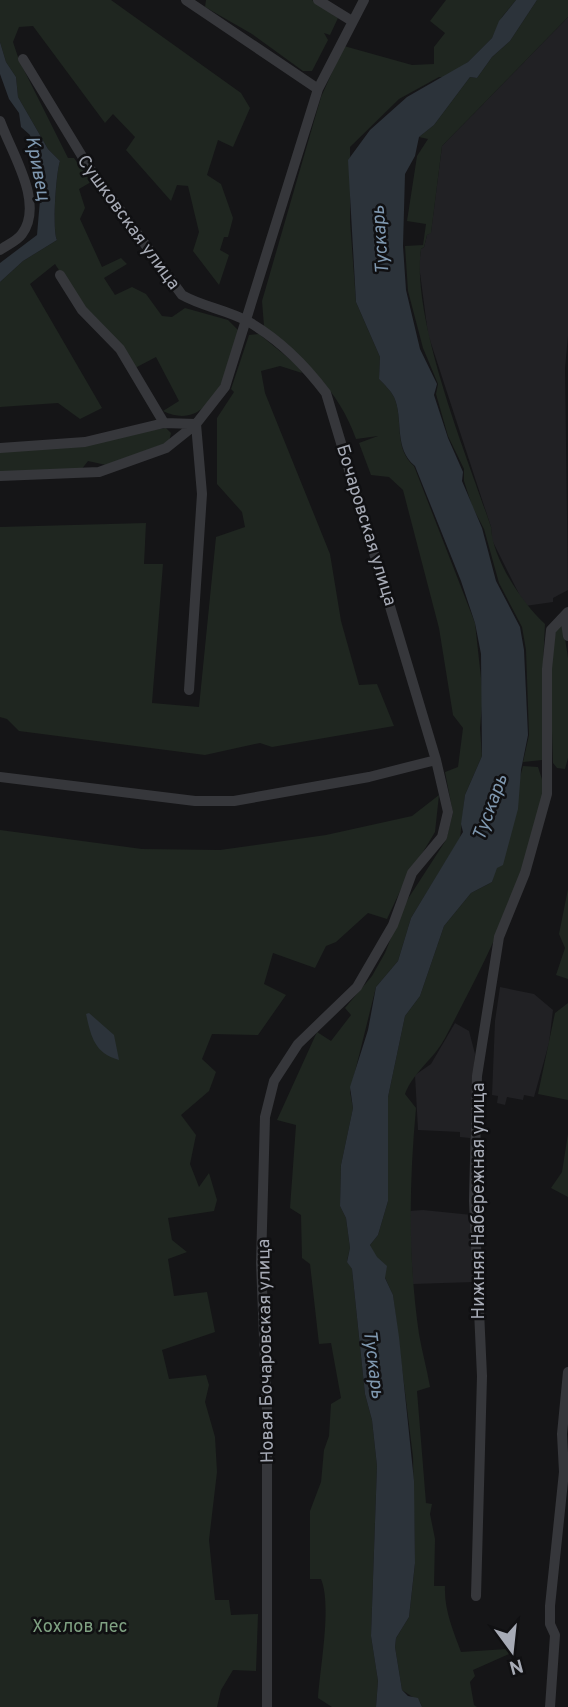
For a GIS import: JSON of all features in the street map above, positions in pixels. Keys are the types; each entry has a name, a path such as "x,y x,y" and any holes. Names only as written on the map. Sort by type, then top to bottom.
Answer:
{"street":[{"path":"186,0 318,89"},
{"path":"318,0 352,20"},
{"path":"0,476 99,472 166,448 196,424 225,387 248,321 318,89 364,0"},
{"name":"Сушковская улица","path":"23,59 88,166 182,295 201,305 248,321"},
{"path":"0,121 26,185 30,207 28,223 21,237 0,250"},
{"path":"60,275 82,310 120,349 164,423"},
{"name":"Бочаровская улица","path":"248,321 306,366 326,393 436,760 448,812 442,837 412,873 393,925 357,987 327,1015"},
{"path":"0,449 85,442 164,423 196,424"},
{"path":"189,690 202,494 196,424"},
{"path":"566,614 568,636"},
{"name":"Нижняя Набережная улица","path":"476,1596 482,1442 474,1200 477,1076 499,937 525,873 547,794 547,669 551,630 566,614"},
{"path":"0,777 195,801 234,802 369,777 436,760"},
{"name":"Новая Бочаровская улица","path":"267,1707 267,1386 261,1263 265,1117 274,1081 298,1044 327,1015"},
{"path":"550,1707 555,1635 550,1624 550,1606 564,1472 562,1434 568,1372"},
{"path":"555,1635 568,1632"}],"shaded area":[{"path":"568,17 568,336 565,368 568,590 553,598 553,602 525,606 492,540 491,527 428,334 419,265 421,249 431,232 442,146"},
{"path":"500,987 534,994 553,1010 549,1043 534,1097 524,1095 523,1100 507,1097 505,1105 497,1103 498,1096 492,1095 495,1021"},
{"path":"455,1023 469,1031 475,1054 470,1138 460,1137 460,1132 418,1130 415,1075 431,1064"},
{"path":"409,1211 472,1215 474,1282 413,1284"}],"green space":[{"path":"0,0 111,0 241,93 250,108 233,147 218,140 207,175 221,184 233,218 228,237 224,237 220,250 229,255 219,285 193,251 199,232 188,186 177,185 171,201 126,150 135,137 113,114 105,123 33,26 19,27 13,42 19,60 68,158 74,158 91,182 79,189 85,208 80,219 102,267 121,258 127,264 104,278 115,295 132,287 146,294 162,316 172,317 185,308 228,320 240,332 231,362 216,393 206,405 194,413 180,416 163,411 179,401 156,357 135,368 81,304 55,264 30,284 102,408 80,419 58,403 0,407 0,282 23,261 57,240 55,201 60,161 48,149 18,97 16,77 6,62 0,42"},
{"path":"206,0 312,0 338,18 330,35 324,33 328,40 312,71 303,71 252,34 205,7"},
{"path":"446,0 516,0 502,17 492,38 468,62 446,77 439,77 399,99 350,147 350,221 356,302 380,357 379,379 394,397 403,451 414,466 475,623 483,696 480,728 482,756 465,795 460,838 411,918 398,961 376,987 350,1092 353,1108 341,1165 340,1206 346,1218 350,1248 347,1261 352,1269 365,1394 372,1420 377,1466 371,1636 378,1681 376,1707 332,1707 318,1698 325,1604 321,1579 310,1579 310,1511 321,1482 331,1404 341,1398 331,1343 319,1344 310,1264 302,1258 301,1215 290,1208 296,1125 277,1120 317,1032 331,1041 351,1015 345,1008 372,976 385,953 404,905 446,840 453,813 445,772 458,767 463,728 453,715 439,628 403,490 389,477 371,475 359,443 378,436 356,439 349,421 330,390 306,363 264,326 262,301 321,97 344,46 412,65 434,64 434,47 445,33 430,21"},
{"path":"537,0 568,0 568,17 442,146 431,233 427,235 424,247 421,249 420,278 424,312 443,388 502,566 518,592 545,624 542,686 546,735 542,760 523,762 529,735 526,650 522,627 499,583 484,529 472,506 464,481 464,469 448,436 436,394 438,384 423,348 408,291 405,246 423,245 426,224 407,221 417,156 428,139 419,137 434,125 470,77 477,78 492,57 510,41"},
{"path":"259,334 297,365 302,373 280,366 261,371 265,393 330,554 341,621 359,685 377,684 394,726 272,747 260,743 205,755 19,731 7,719 0,717 0,527 146,523 144,564 163,564 152,703 199,707 216,537 245,527 242,512 217,484 217,418 234,392 231,389 249,335"},
{"path":"166,428 171,433 169,442 106,465 88,461 81,470 0,473 0,451"},
{"path":"563,625 568,658 568,758 565,769 557,768 553,763 550,670 556,628"},
{"path":"523,766 538,767 543,793 517,885 484,962 445,1038 405,1094 416,1108 411,1249 415,1306 430,1387 417,1391 426,1503 432,1504 430,1514 435,1539 434,1586 445,1586 448,1612 461,1652 507,1649 509,1654 473,1670 475,1676 470,1682 474,1705 477,1707 422,1707 420,1702 402,1690 395,1647 396,1638 409,1617 415,1564 413,1457 393,1295 370,1245 378,1235 388,1201 388,1097 405,1016 420,996 444,926 471,893 492,882"},
{"name":"Хохлов лес","path":"439,795 435,832 402,887 387,919 368,913 336,942 326,946 315,968 273,953 264,984 286,995 258,1035 212,1034 202,1059 216,1072 209,1091 181,1115 196,1135 190,1164 199,1187 209,1173 217,1200 214,1211 168,1218 172,1240 187,1252 168,1259 174,1296 207,1292 215,1332 162,1350 169,1379 206,1375 209,1385 205,1402 215,1437 217,1472 209,1540 215,1600 229,1600 231,1615 258,1614 256,1671 233,1670 221,1690 217,1707 0,1707 0,830 142,849 220,850 326,835 412,816"},
{"path":"568,889 568,979 556,975 565,948 559,934"},
{"path":"568,1003 568,1100 538,1094 555,1013"},
{"path":"568,1134 568,1197 551,1188 562,1172"}],"water":[{"name":"Тускарь","path":"516,0 537,0 510,41 492,57 477,78 470,77 434,125 419,137 415,156 405,174 403,246 406,290 420,349 437,384 434,395 463,472 462,481 482,528 496,581 520,627 524,650 528,735 521,770 518,809 503,865 497,868 492,882 471,893 444,926 420,996 405,1016 388,1097 388,1201 378,1235 370,1245 377,1257 387,1266 385,1278 393,1295 414,1481 415,1563 409,1617 396,1638 395,1647 402,1690 408,1696 418,1698 422,1707 376,1707 378,1681 371,1636 377,1466 372,1420 365,1394 352,1269 347,1262 350,1248 346,1218 340,1206 341,1165 353,1108 350,1087 368,1030 376,987 398,961 411,918 463,832 461,824 465,795 482,756 481,654 475,623 461,581 415,466 404,451 397,406 393,395 379,379 380,357 356,302 348,160 370,130 407,97 468,62 492,38 499,21"},
{"name":"Кривец","path":"0,42 6,62 16,77 18,97 48,149 60,161 55,201 57,240 23,261 0,282 0,263 37,235 41,188 34,165 36,160 30,135 21,127 19,113 9,99 0,74"},
{"path":"89,1013 114,1035 119,1060 104,1053 95,1043 86,1014"}]}
